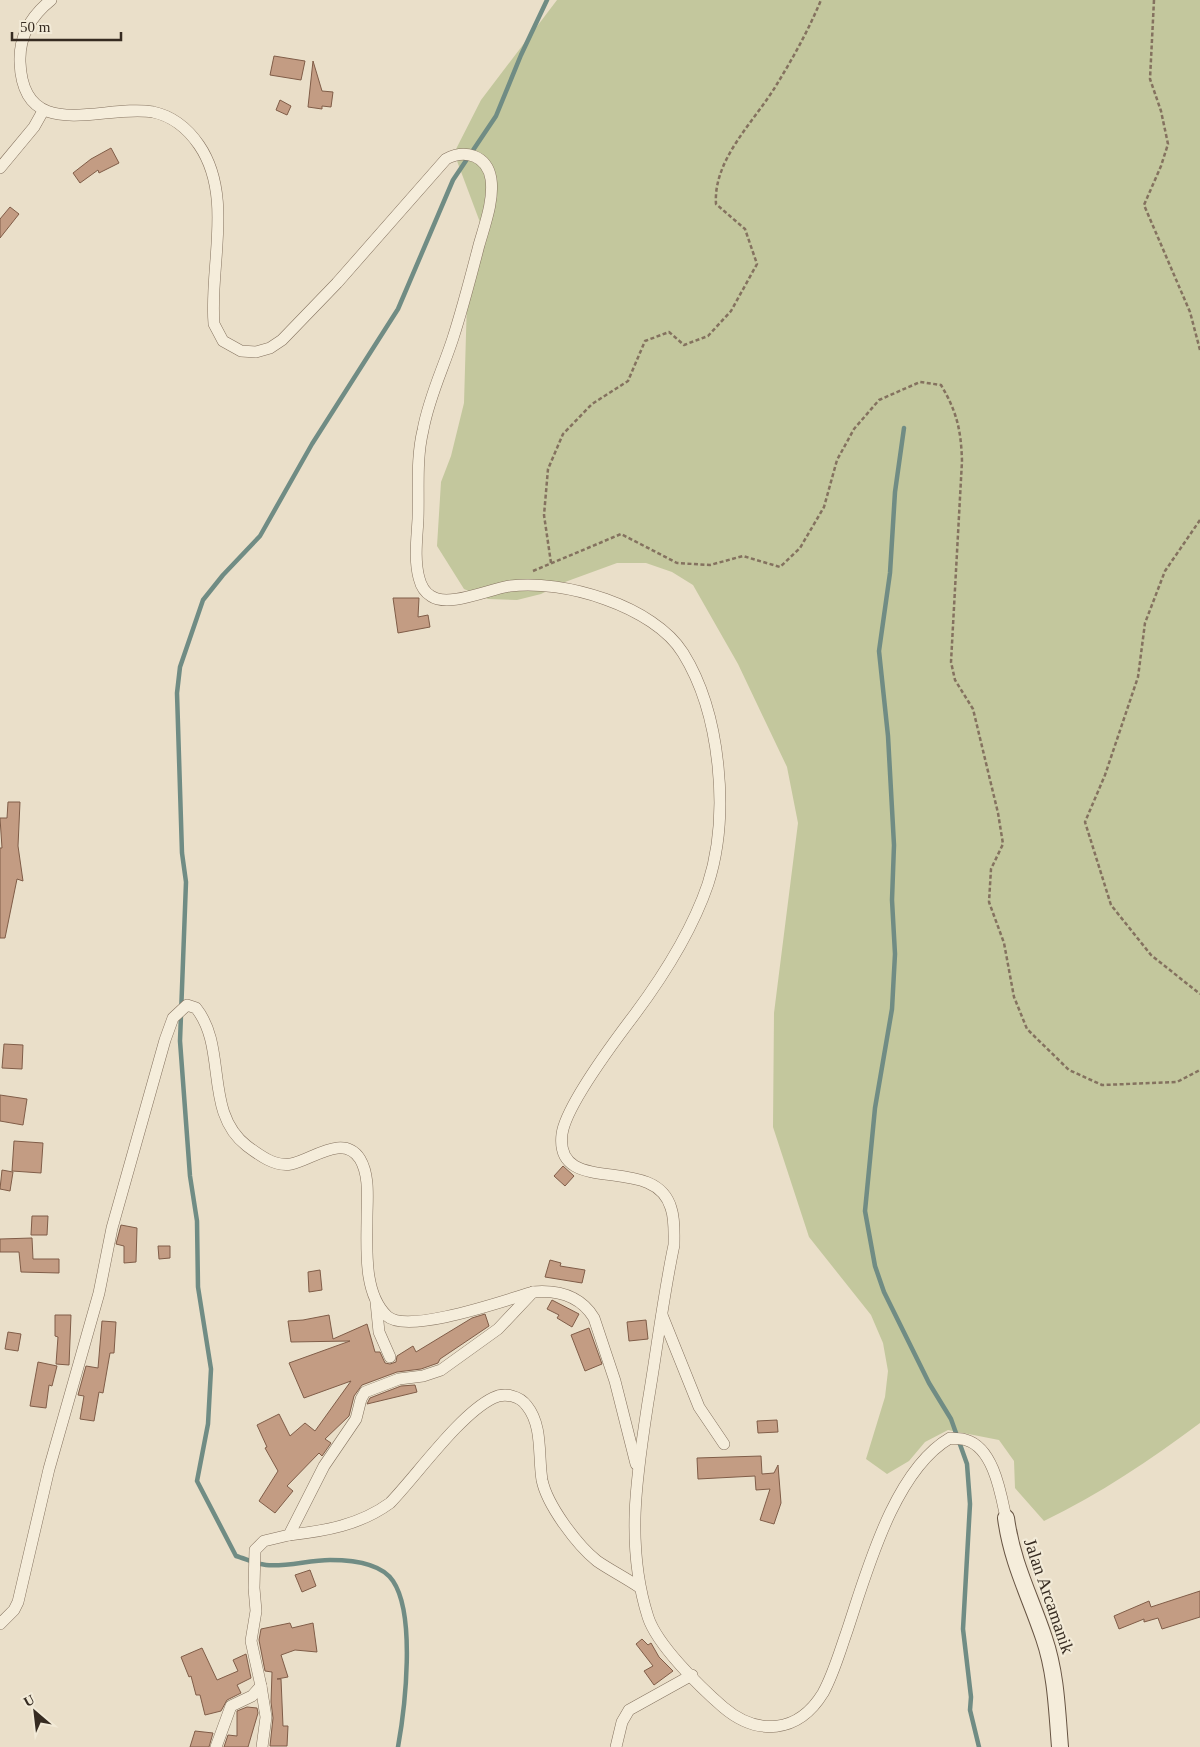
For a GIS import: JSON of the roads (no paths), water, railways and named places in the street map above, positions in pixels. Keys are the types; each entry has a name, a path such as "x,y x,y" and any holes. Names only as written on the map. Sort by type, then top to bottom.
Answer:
{"street":[{"path":"51,0 31,21 24,33 20,48 24,85 32,99 43,111 59,115 153,112 176,122 190,134 206,159 216,196 214,324 223,341 240,352 248,353 270,348 293,330 446,159 467,154 479,158 488,169 491,181 490,206 452,340 429,402 419,448 416,555 420,583 429,595 437,600 456,599 510,586 530,585 588,595 638,613 656,623 673,639 684,655 705,701 717,751 719,780 718,834 713,866 707,887 668,969 616,1040 584,1088 568,1115 562,1131 562,1146 565,1158 572,1165 596,1173 646,1181 655,1185 668,1198 674,1220 674,1245 637,1468 634,1521 639,1587 649,1620 659,1638 692,1675 737,1718 751,1725 770,1728 784,1725 810,1710 823,1692 835,1665 884,1528 906,1482 923,1459 950,1438 968,1440 987,1459 997,1476 1006,1518"},
{"path":"0,168 34,127 43,111"},
{"path":"0,1624 14,1610 18,1602 49,1469 99,1293 112,1228 165,1040 173,1018 187,1005 196,1008 204,1020 212,1048 220,1100 232,1129 246,1146 261,1156 282,1164 291,1164 338,1148 348,1149 359,1157 365,1174 367,1188 369,1268 376,1301 379,1332 390,1357"},
{"path":"376,1301 388,1317 402,1322 459,1315 532,1292 554,1292 568,1295 589,1309 594,1318 615,1381 637,1468"},
{"path":"289,1535 324,1466 356,1419 361,1399 365,1392 399,1378 423,1376 441,1370 498,1329 532,1292"},
{"path":"662,1313 698,1407 724,1444"},
{"path":"262,1747 266,1717 251,1641 256,1611 254,1588 255,1550 264,1541 289,1535 311,1533 352,1523 378,1512 390,1503 455,1430 478,1408 493,1398 502,1395 510,1396 521,1400 528,1407 535,1422 542,1482 550,1501 576,1540 597,1560 639,1587"},
{"name":"Jalan Arcamanik","path":"1006,1518 1013,1559 1044,1637 1052,1665 1060,1747"},
{"path":"616,1747 622,1722 629,1710 692,1675"},
{"path":"216,1747 231,1706 252,1696 261,1686"}],"waterway":[{"path":"398,1747 406,1686 407,1638 400,1596 393,1581 381,1570 356,1562 330,1560 266,1565 236,1556 197,1481 208,1424 211,1369 198,1287 197,1221 190,1176 180,1041 186,882 182,853 177,693 180,667 203,600 223,575 260,536 312,444 398,309 453,180 496,116 521,55 547,0"},
{"path":"904,428 895,492 890,573 879,651 888,736 894,845 892,900 895,954 892,1009 875,1108 865,1211 875,1266 884,1292 929,1383 951,1419 967,1464 970,1504 963,1629 971,1697 970,1710 979,1747"}]}
